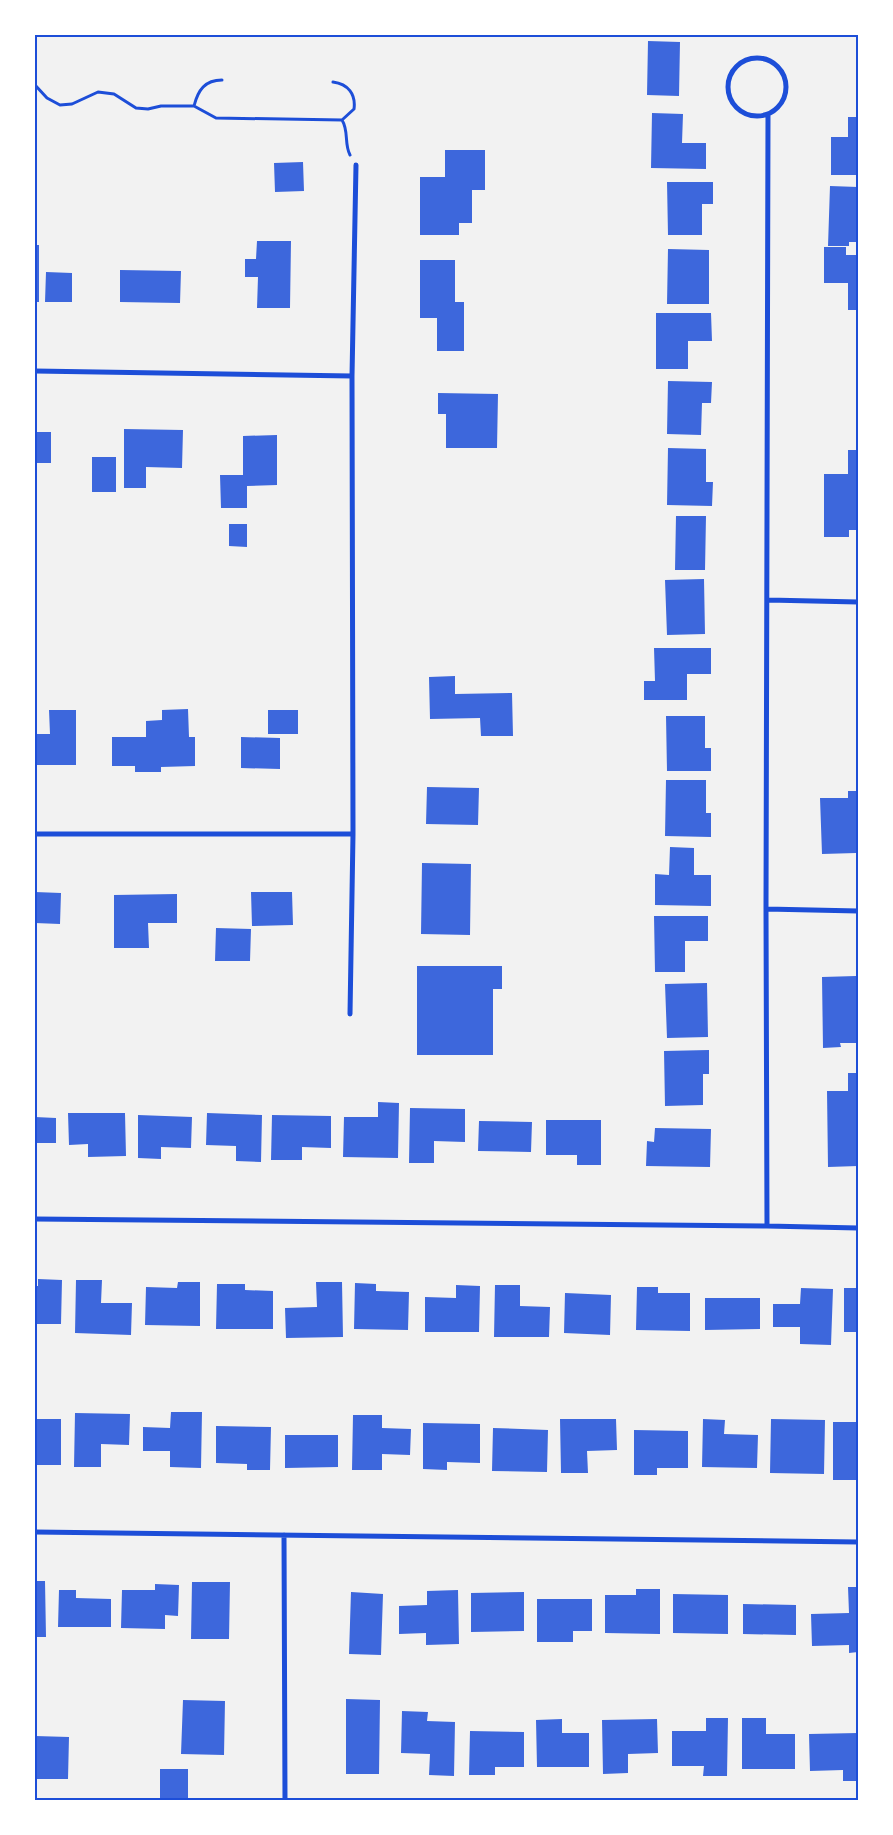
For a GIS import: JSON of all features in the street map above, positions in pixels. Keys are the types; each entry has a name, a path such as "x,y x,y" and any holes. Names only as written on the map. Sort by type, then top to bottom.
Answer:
{"street":[{"path":"755,58 773,62 780,69 784,77 786,95 776,110 768,115 748,115 739,110 732,102 728,93 728,83 738,65 755,58"},
{"path":"767,1226 768,115"},
{"path":"350,1014 353,834 352,376 356,166"},
{"path":"35,371 352,376"},
{"path":"768,600 858,602"},
{"path":"35,834 353,834"},
{"path":"766,909 858,911"},
{"path":"35,1219 858,1228"},
{"path":"35,1532 858,1542"},
{"path":"284,1535 286,1800"}],"path":[{"path":"194,106 200,90 208,83 222,80"},
{"path":"35,86 47,98 60,105 72,104 98,92 114,94 136,108 194,106 216,118 342,120 354,109 354,97 352,91 344,85 333,82"},
{"path":"342,120 345,125 348,151 356,166"}],"building":[{"path":"648,41 680,42 679,96 647,95"},
{"path":"652,113 683,114 682,143 706,143 706,169 651,168"},
{"path":"848,117 858,117 858,175 831,175 831,137 848,137"},
{"path":"445,150 485,150 485,190 472,190 472,223 459,223 459,235 420,235 420,177 445,177"},
{"path":"303,162 304,191 275,192 274,163"},
{"path":"667,182 713,182 713,204 702,204 702,235 668,235"},
{"path":"830,186 858,187 858,242 849,242 849,246 828,246"},
{"path":"257,241 291,241 290,308 257,308 258,277 245,277 245,259 256,259"},
{"path":"35,245 39,245 39,302 35,302"},
{"path":"824,247 846,247 846,255 858,255 858,310 848,310 848,283 824,283"},
{"path":"668,249 709,250 709,304 667,304"},
{"path":"420,260 455,260 455,302 464,302 464,351 437,351 437,318 420,318"},
{"path":"120,270 181,271 180,303 120,302"},
{"path":"46,272 72,273 72,302 45,302"},
{"path":"656,313 711,313 712,341 688,341 688,369 656,369"},
{"path":"668,381 712,382 711,403 702,403 701,435 667,434"},
{"path":"438,393 498,394 497,448 446,448 446,414 438,414"},
{"path":"124,429 183,430 182,468 146,467 146,488 124,488"},
{"path":"35,432 51,432 51,463 35,463"},
{"path":"277,435 277,485 247,486 247,508 221,508 220,475 243,475 243,436"},
{"path":"668,448 706,449 706,482 713,482 712,506 667,505"},
{"path":"848,450 858,450 858,530 849,530 849,537 824,537 824,474 848,474"},
{"path":"92,457 116,457 116,492 92,492"},
{"path":"676,516 706,516 705,570 675,570"},
{"path":"229,524 247,524 247,547 229,546"},
{"path":"704,579 705,634 667,635 665,580"},
{"path":"654,648 711,648 711,674 687,674 687,700 644,700 644,681 655,681"},
{"path":"455,676 455,694 512,693 513,736 481,736 480,718 430,719 429,677"},
{"path":"188,709 189,737 195,737 195,766 161,767 161,772 135,772 135,766 112,766 112,737 146,737 146,721 162,720 162,710"},
{"path":"49,710 76,710 76,765 35,765 35,734 50,734"},
{"path":"268,710 298,710 298,734 268,734"},
{"path":"666,716 705,716 705,748 711,748 711,771 667,771"},
{"path":"241,737 280,738 280,769 241,768"},
{"path":"666,780 706,780 706,813 711,813 711,837 665,836"},
{"path":"427,787 479,788 478,825 426,824"},
{"path":"848,791 858,791 856,853 822,854 820,798 848,798"},
{"path":"670,847 694,848 694,875 711,875 711,906 655,905 655,874 669,875"},
{"path":"422,863 471,864 470,935 421,934"},
{"path":"35,892 61,893 60,924 35,923"},
{"path":"251,892 292,892 293,925 252,926"},
{"path":"177,894 177,923 148,923 149,948 114,948 114,895"},
{"path":"654,916 708,916 708,941 685,941 685,972 655,972"},
{"path":"216,928 251,929 250,961 215,961"},
{"path":"417,966 502,966 502,989 493,989 493,1055 417,1055"},
{"path":"856,976 858,1043 840,1043 841,1047 823,1048 822,977"},
{"path":"707,983 708,1037 667,1038 665,984"},
{"path":"709,1050 709,1074 703,1074 703,1105 665,1106 664,1051"},
{"path":"848,1073 858,1073 858,1166 828,1167 827,1091 848,1091"},
{"path":"378,1102 399,1103 398,1158 343,1157 344,1117 378,1117"},
{"path":"410,1108 465,1109 465,1142 434,1141 434,1163 409,1163"},
{"path":"68,1113 125,1113 126,1156 88,1157 88,1144 69,1145"},
{"path":"207,1113 262,1115 261,1162 236,1161 236,1146 206,1145"},
{"path":"138,1115 192,1117 191,1148 161,1147 161,1159 138,1158"},
{"path":"272,1115 331,1116 331,1148 302,1147 302,1160 271,1160"},
{"path":"35,1117 56,1118 56,1143 35,1143"},
{"path":"546,1120 601,1120 601,1165 577,1165 577,1155 546,1155"},
{"path":"479,1121 532,1122 531,1152 478,1151"},
{"path":"655,1128 711,1129 710,1167 646,1166 647,1141 654,1142"},
{"path":"38,1279 62,1280 61,1324 35,1324 35,1286 38,1286"},
{"path":"76,1280 102,1280 101,1303 132,1303 131,1335 75,1333"},
{"path":"178,1282 200,1282 200,1326 145,1325 146,1287 177,1288"},
{"path":"316,1282 342,1282 343,1337 286,1338 285,1308 317,1307"},
{"path":"355,1283 376,1284 376,1291 409,1292 408,1330 354,1329"},
{"path":"217,1284 245,1284 245,1290 273,1291 273,1329 216,1329"},
{"path":"456,1285 480,1286 479,1332 425,1332 425,1297 456,1298"},
{"path":"495,1285 520,1285 520,1306 550,1307 549,1337 494,1337"},
{"path":"637,1287 658,1287 658,1293 690,1293 690,1331 636,1330"},
{"path":"801,1288 833,1289 831,1345 800,1344 800,1327 773,1327 773,1304 800,1304"},
{"path":"844,1288 858,1288 858,1332 844,1332"},
{"path":"565,1293 611,1295 610,1335 564,1333"},
{"path":"705,1298 760,1298 760,1329 705,1330"},
{"path":"171,1412 202,1412 201,1468 170,1467 170,1451 143,1451 143,1427 170,1428"},
{"path":"75,1413 130,1414 129,1445 101,1444 101,1467 74,1467"},
{"path":"353,1415 382,1415 382,1428 411,1429 410,1455 382,1454 382,1470 352,1470"},
{"path":"35,1419 61,1419 61,1465 37,1465 37,1458 35,1458"},
{"path":"560,1419 616,1419 617,1450 587,1451 588,1473 561,1473"},
{"path":"703,1419 725,1420 724,1434 758,1435 757,1468 702,1467"},
{"path":"771,1419 825,1420 824,1474 770,1473"},
{"path":"833,1422 858,1422 858,1480 833,1480"},
{"path":"423,1423 480,1424 480,1463 447,1462 447,1470 423,1469"},
{"path":"216,1426 271,1427 270,1470 247,1470 247,1464 216,1463"},
{"path":"493,1428 548,1430 547,1472 492,1471"},
{"path":"634,1430 688,1431 688,1468 657,1468 657,1475 634,1475"},
{"path":"285,1435 338,1435 338,1467 285,1468"},
{"path":"35,1581 45,1581 46,1637 35,1637"},
{"path":"192,1582 230,1582 229,1639 191,1639"},
{"path":"155,1584 179,1585 178,1616 165,1615 165,1629 121,1628 122,1590 155,1590"},
{"path":"848,1587 858,1587 858,1652 849,1653 849,1645 812,1646 811,1614 849,1613"},
{"path":"636,1589 660,1589 660,1634 605,1633 605,1595 636,1595"},
{"path":"59,1590 76,1590 76,1598 111,1599 111,1627 58,1627"},
{"path":"458,1590 459,1644 426,1645 426,1633 399,1634 399,1606 427,1605 427,1591"},
{"path":"351,1592 383,1594 381,1655 349,1654"},
{"path":"524,1592 524,1631 471,1632 471,1593"},
{"path":"673,1594 728,1595 728,1634 673,1633"},
{"path":"537,1599 592,1599 592,1631 573,1631 573,1642 537,1642"},
{"path":"743,1604 796,1605 796,1635 743,1634"},
{"path":"346,1699 380,1700 379,1774 346,1774"},
{"path":"183,1700 225,1701 224,1755 181,1754"},
{"path":"402,1711 428,1712 427,1721 455,1722 454,1776 429,1775 430,1754 401,1753"},
{"path":"706,1718 728,1718 727,1776 703,1776 704,1766 672,1766 672,1731 706,1731"},
{"path":"742,1718 766,1718 766,1734 795,1734 795,1769 742,1769"},
{"path":"562,1719 562,1733 589,1733 589,1767 537,1767 536,1720"},
{"path":"657,1719 658,1753 628,1754 628,1773 603,1774 602,1720"},
{"path":"470,1731 524,1732 524,1767 495,1767 495,1775 469,1775"},
{"path":"858,1733 858,1781 843,1781 843,1770 810,1771 809,1734"},
{"path":"35,1736 69,1737 68,1779 36,1779"},
{"path":"160,1769 188,1769 188,1800 160,1800"}]}
